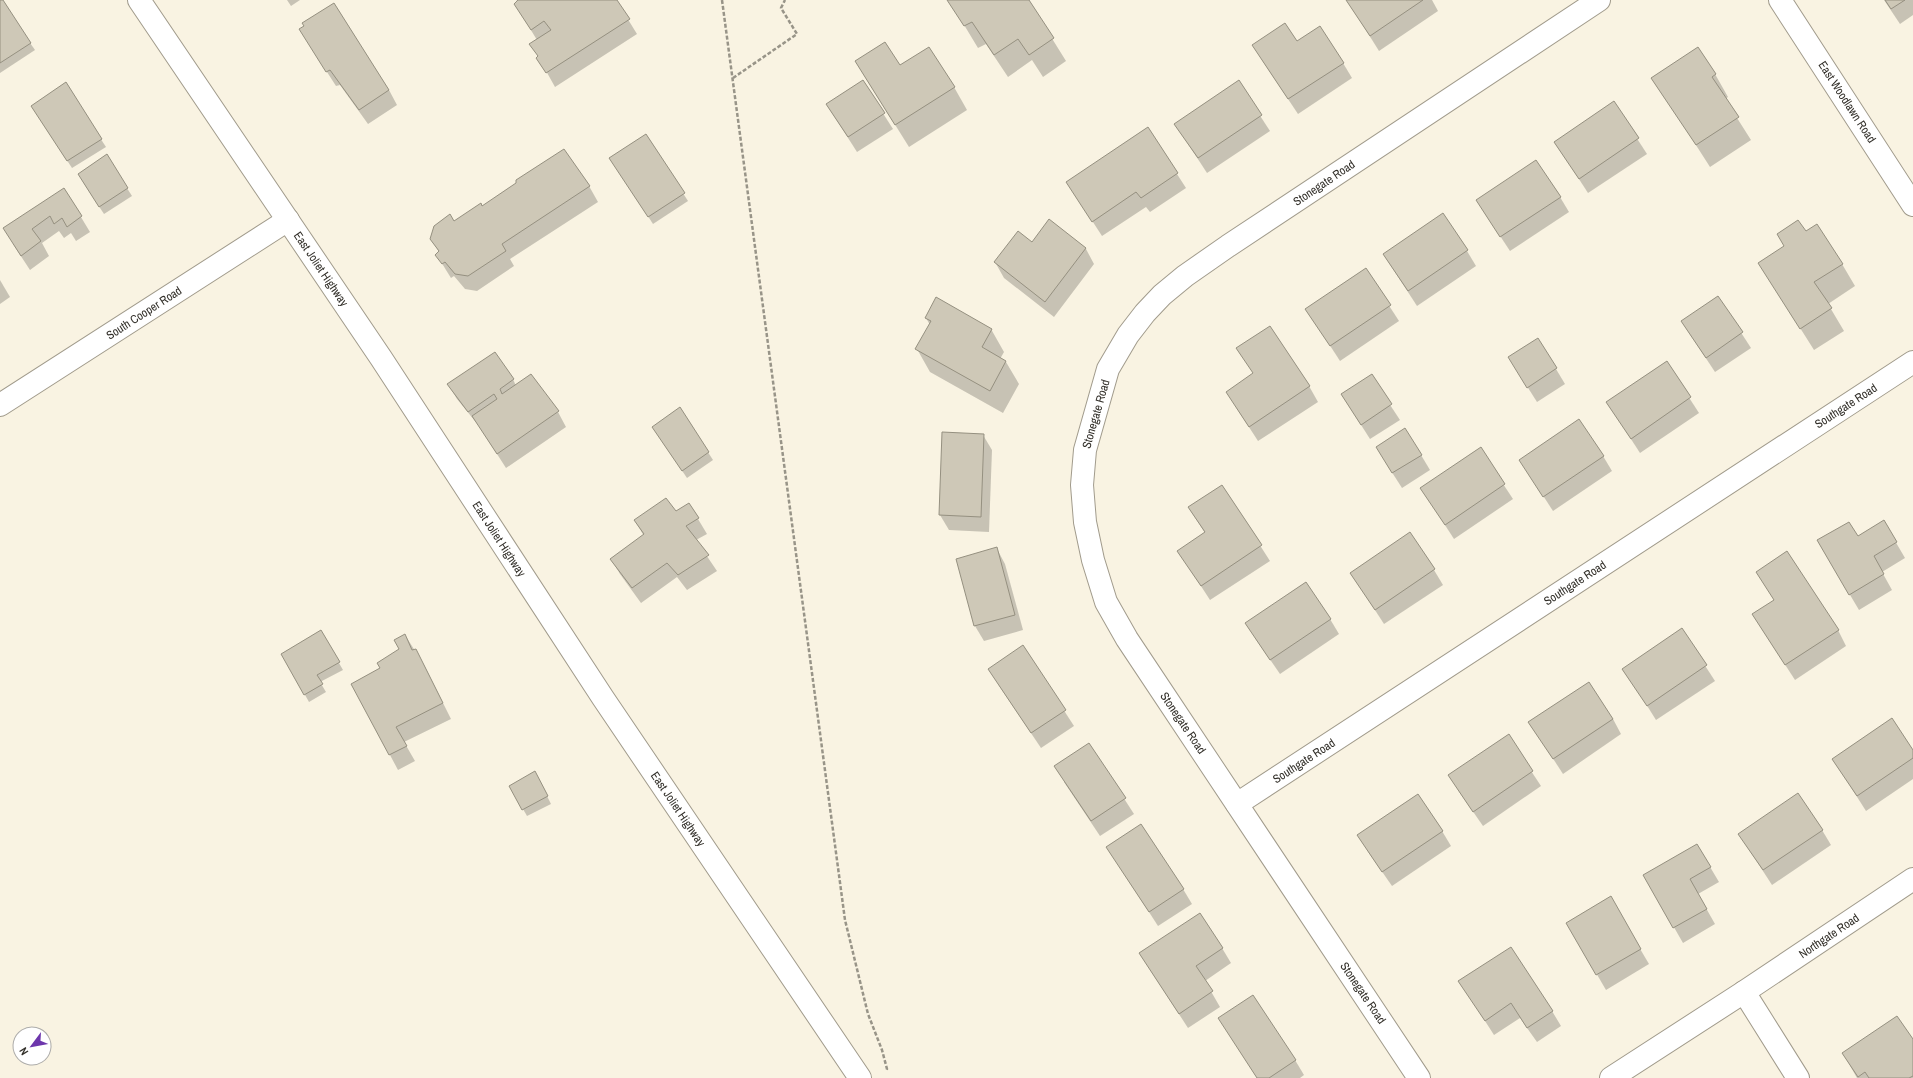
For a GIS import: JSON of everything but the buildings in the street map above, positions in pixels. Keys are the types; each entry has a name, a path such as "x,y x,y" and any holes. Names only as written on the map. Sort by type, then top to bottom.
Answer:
{"street":[{"name":"East Joliet Highway","path":"139,0 376,351 603,698 860,1078"},
{"name":"Stonegate Road","path":"1419,1078 1127,639 1106,602 1093,560 1085,522 1082,485 1085,450 1108,369 1128,335 1145,313 1185,276 1599,0"},
{"name":"East Woodlawn Road","path":"1780,0 1913,205"},
{"name":"South Cooper Road","path":"0,405 288,220"},
{"name":"Southgate Road","path":"1237,804 1913,362"},
{"name":"Northgate Road","path":"1611,1078 1744,992 1913,879"},
{"path":"1744,992 1798,1078"}],"path":[{"path":"722,0 845,920 868,1014 882,1050 887,1069"},
{"path":"733,78 797,34 781,8 785,0"}]}
